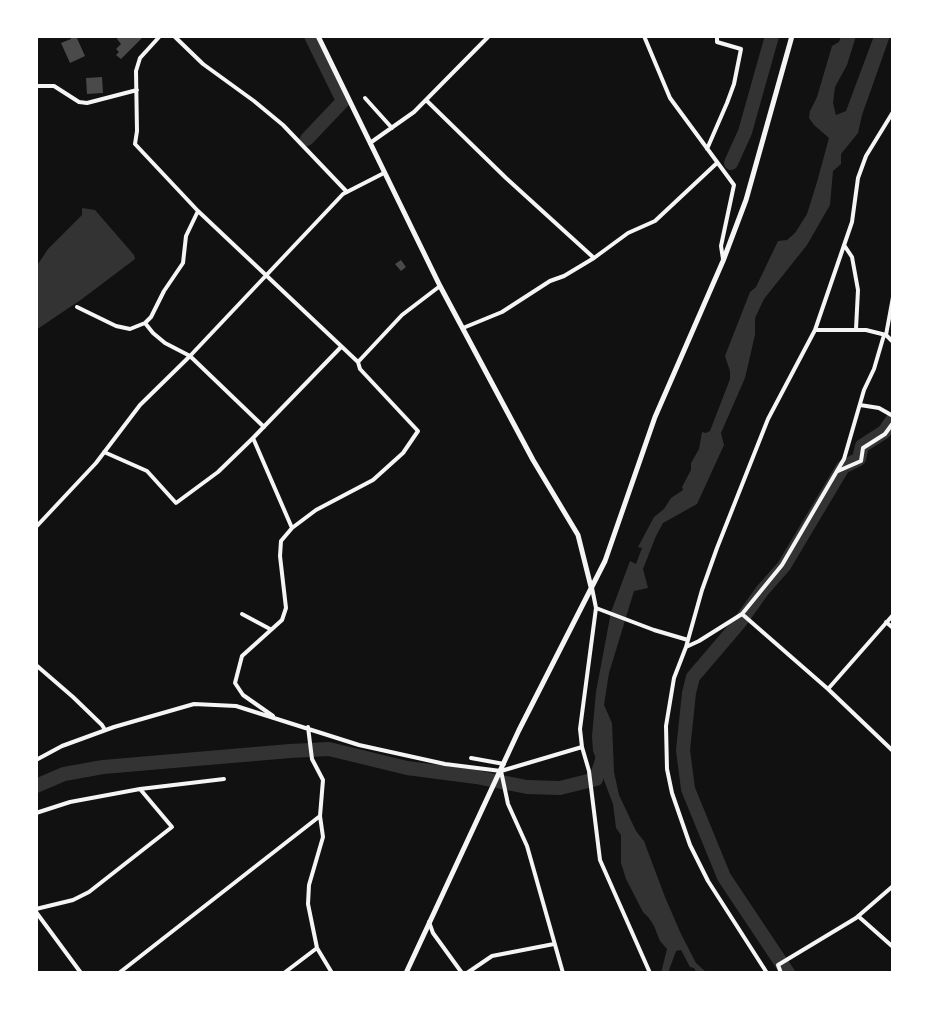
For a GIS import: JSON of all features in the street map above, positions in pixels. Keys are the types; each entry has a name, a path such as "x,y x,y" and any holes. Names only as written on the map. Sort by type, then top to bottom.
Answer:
{"street":[{"path":"160,36 140,58 136,71 137,131 134,144 198,211 267,274 358,362 360,369 418,432 403,453 373,480 316,510 292,528 282,542 280,556 286,608 282,620 242,656 235,684 243,695 273,716"},
{"path":"174,36 203,64 254,101 283,125 347,192"},
{"path":"318,36 369,144 440,286 533,460 578,535 596,608 580,729 582,747 590,770 600,860 650,973"},
{"path":"369,144 414,112 489,36"},
{"path":"644,36 670,98 734,185 722,246 723,261"},
{"path":"707,149 734,84 741,49 716,42 717,36"},
{"path":"406,973 519,730 605,561 656,417 723,261 746,200 792,36"},
{"path":"36,86 54,86 79,102 87,103 137,90"},
{"path":"365,98 392,128"},
{"path":"426,100 506,178 594,258"},
{"path":"766,973 708,881 690,845 672,793 667,769 666,726 674,678 686,647 702,590 717,548 768,419 815,330 852,222 858,178 866,156 893,112"},
{"path":"463,328 502,312 550,281 564,276 594,258 628,233 655,221 717,163"},
{"path":"36,527 56,508 104,452 140,405 190,356 343,194 384,173"},
{"path":"77,307 116,326 130,329 145,324 182,263 186,236 198,211"},
{"path":"844,245 852,257 858,290 856,329"},
{"path":"358,362 402,315 440,286"},
{"path":"686,647 742,614 782,565 838,471 847,451 864,390 885,335 893,297"},
{"path":"145,324 165,343 190,356 264,426"},
{"path":"815,330 866,330 885,335 893,342"},
{"path":"104,452 147,471 176,504 218,472 341,347"},
{"path":"860,405 879,408 893,416"},
{"path":"838,471 861,461 863,448 885,434 893,423"},
{"path":"252,438 292,528"},
{"path":"596,608 654,630 688,640"},
{"path":"242,614 270,629"},
{"path":"742,614 828,689 893,751"},
{"path":"828,689 893,615"},
{"path":"886,622 893,628"},
{"path":"36,665 73,697 105,730"},
{"path":"36,760 62,746 105,730 194,704 236,706 308,727 359,745 445,764 501,771 582,747"},
{"path":"308,727 312,758 323,780 320,816 323,837 309,885 308,904 317,948 332,973"},
{"path":"471,758 504,764"},
{"path":"501,771 508,804 527,846 563,973"},
{"path":"36,813 70,802 140,788 224,779"},
{"path":"81,973 36,911 73,900 89,892 172,827 140,788"},
{"path":"119,973 320,816"},
{"path":"781,973 778,966 858,916 893,886"},
{"path":"858,916 893,947"},
{"path":"430,922 433,933 462,973"},
{"path":"467,973 492,956 554,944"},
{"path":"284,973 317,948"}],"shaded area":[{"path":"841,36 856,36 847,65 835,87 833,103 836,115 846,111 874,36 890,36 862,115 858,133 841,154 841,164 833,171 830,205 807,245 764,299 755,318 755,335 745,378 721,433 724,445 697,504 663,523 656,536 643,569 648,588 634,591 609,673 604,705 612,723 614,772 619,795 636,831 644,841 681,934 696,963 707,973 697,973 694,968 690,967 681,950 676,951 668,973 661,973 667,949 660,941 649,918 643,912 626,879 621,863 621,835 616,828 613,804 593,751 592,736 596,692 611,612 630,561 636,564 642,548 638,547 654,517 664,509 671,498 683,490 682,487 691,470 691,463 699,449 702,432 710,431 730,379 730,371 725,356 750,292 756,287 778,241 787,240 795,233 807,214 829,138 809,118 810,111 817,97 832,46 839,42"},
{"path":"82,208 95,210 134,255 135,259 82,299 36,330 36,267 48,249 82,215"}],"building":[{"path":"70,36 76,36 85,56 70,63 61,43 71,39"},
{"path":"120,36 143,37 121,59 116,55 119,52 116,49 121,44 117,39"},
{"path":"102,77 103,93 87,94 86,78"},
{"path":"401,260 406,267 401,271 395,264"}],"waterway":[{"path":"307,139 343,101 311,36"},
{"path":"731,163 745,132 772,36"},
{"path":"788,973 724,877 688,789 683,750 689,693 693,677 784,566 843,467 859,459 862,446 884,432 893,419"},
{"path":"36,786 64,774 103,767 329,749 407,768 476,777 527,787 560,788 596,779 605,751"}]}
